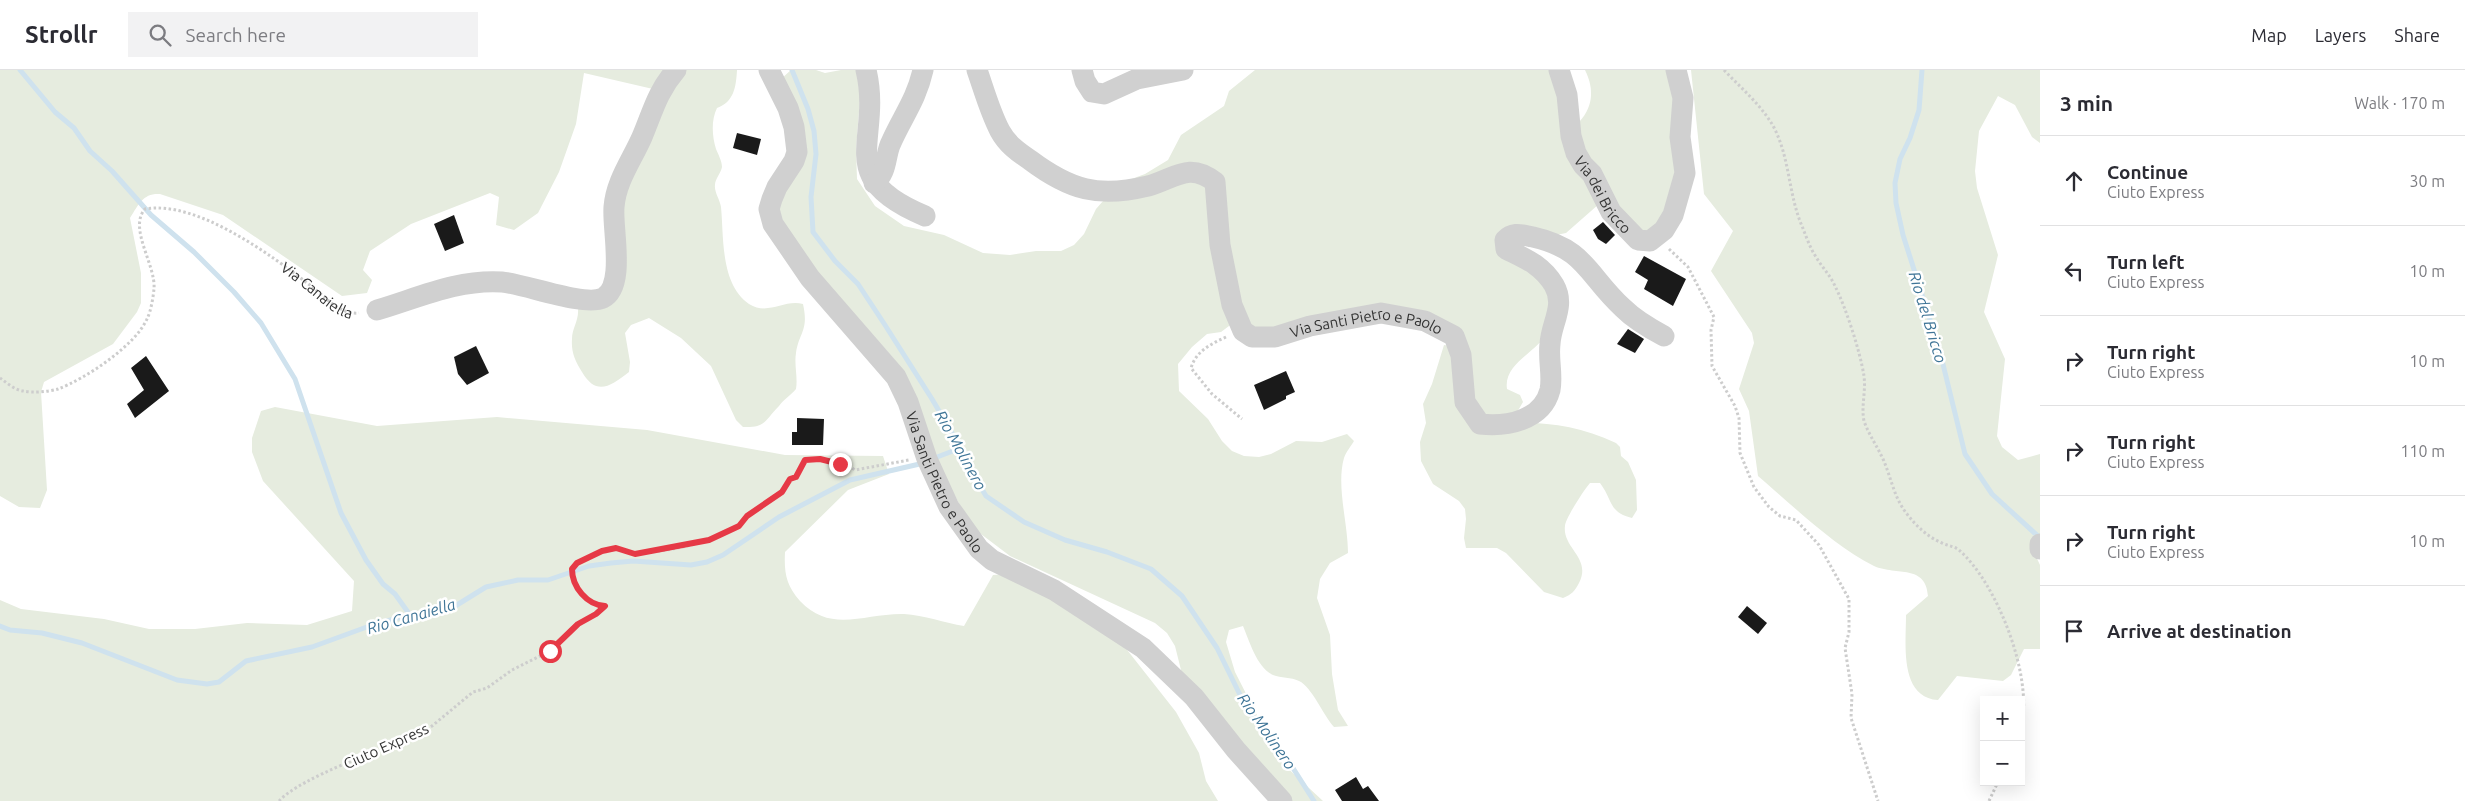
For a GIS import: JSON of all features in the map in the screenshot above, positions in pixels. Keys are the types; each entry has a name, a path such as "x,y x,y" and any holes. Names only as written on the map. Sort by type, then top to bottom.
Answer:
{"street":[{"name":"Via Canaiella","path":"377,310 456,285 483,282 504,282 577,298 593,300 603,298 613,286 616,276 614,228 617,192 626,167 643,136 655,101 665,82 676,70"},
{"path":"866,70 869,101 866,164 874,183 898,205 925,216"},
{"path":"874,183 881,178 889,148 914,102 924,70"},
{"path":"977,70 1000,131 1007,141 1039,168 1067,185 1103,192 1148,186 1191,172 1204,173 1215,182 1220,245 1232,304 1243,330"},
{"path":"1082,70 1085,81 1092,92 1104,94 1137,79 1183,70"},
{"name":"Via dei Bricco","path":"1559,70 1567,95 1571,136 1576,153 1592,174 1611,212 1638,240 1654,240 1664,230 1673,215 1686,173 1680,137 1683,98 1676,70"},
{"name":"Via Santi Pietro e Paolo","path":"772,71 794,127 797,152 794,161 777,187 772,199 770,208 773,224 810,278 896,376 908,402 926,456 949,507 979,549 992,560 1054,590 1143,648 1194,697 1230,744 1282,801"},
{"name":"Via Santi Pietro e Paolo","path":"1243,330 1252,337 1275,337 1310,326 1381,313 1425,321 1454,336 1460,355 1465,402 1480,424 1498,426 1524,420 1546,400 1550,390 1550,345 1560,304 1555,287 1543,269 1533,261 1506,249 1505,240 1516,234 1548,240 1571,250 1584,262 1612,298 1624,310 1643,325 1664,336"},
{"path":"2040,544 2040,549"}],"path":[{"path":"1724,70 1754,100 1772,125 1786,162 1796,201 1795,209 1816,257 1834,284 1848,317 1864,375 1865,390 1862,410 1864,421 1870,439 1882,457 1902,506 1922,532 1942,543 1957,548 1975,565 2008,624 2013,648 2022,672 2024,696"},
{"name":"Via Canaiella","path":"0,378 23,391 58,389 104,361 142,328 148,318 154,288 154,275 139,227 141,214 145,209 163,207 212,223 268,254 338,308 356,314 377,310"},
{"path":"1654,240 1667,246 1688,267 1714,317 1711,330 1712,366 1735,406 1739,418 1740,452 1754,487 1769,508 1780,516 1796,520 1818,545 1849,599 1849,632 1845,648 1852,694 1851,718 1878,801"},
{"path":"1242,419 1212,394 1191,368 1194,359 1211,344 1243,330"},
{"name":"Ciuto Express","path":"278,801 284,795 310,780 416,736 432,726 473,692 487,688 512,670 550,651 578,624 602,610 605,606 598,606 588,600 577,589 572,579 572,569 577,563 602,551 616,548 635,554 709,540 739,526 747,516 782,492 790,479 796,477 805,460 820,459 848,465 855,470 865,470 888,462 926,456"},
{"path":"1989,801 1996,786"}],"shaded area":[{"path":"0,70 663,70 653,89 584,73 576,124 559,172 538,213 514,230 496,225 499,197 490,193 411,224 370,251 363,270 372,280 367,293 342,296 223,215 160,194 145,197 130,218 141,273 141,303 137,312 113,344 44,382 41,392 47,490 40,508 19,507 0,496"},
{"path":"683,70 737,70 736,82 731,98 717,108 713,128 716,149 722,167 716,180 715,188 721,207 725,259 733,285 749,304 756,307 769,308 796,303 803,304 805,313 804,326 796,353 796,389 764,422 751,427 743,427 736,420 711,366 681,338 649,318 631,325 625,333 630,362 629,372 616,382 604,387 598,387 587,380 577,364 573,352 572,335 578,309 602,305 621,191"},
{"path":"791,70 816,70 825,73 841,70 859,70 861,86 856,149 857,179 875,206 904,226 944,235 983,253 1010,255 1036,251 1061,251 1074,245 1084,234 1096,209 1118,184 1145,174 1168,160 1181,135 1224,106 1229,91 1255,70 1552,70 1599,204 1566,233 1556,235 1515,227 1518,259 1553,295 1551,317 1544,338 1516,364 1507,380 1507,389 1520,395 1523,402 1516,414 1485,421 1438,318 1276,333 1233,323 1221,332 1207,334 1192,347 1178,364 1179,391 1208,419 1222,441 1232,451 1244,456 1259,457 1271,454 1296,441 1322,442 1347,434 1354,441 1344,458 1341,480 1348,553 1330,563 1320,579 1317,598 1330,635 1332,674 1338,710 1348,726 1334,727 1304,684 1296,680 1273,675 1267,671 1254,653 1243,626 1229,630 1226,642 1235,672 1281,762 1323,801 1292,801 1182,674 1175,646 1167,633 1155,623 1010,556 973,528 944,477 894,359 816,271 782,221 778,202 801,163 781,79"},
{"path":"1585,70 1669,70 1674,95 1675,187 1659,222 1650,231 1636,231 1581,153 1577,124 1586,112 1591,99 1590,85"},
{"path":"1691,70 2040,70 2040,143 2032,137 2015,105 1998,96 1979,131 1975,171 1977,188 1998,255 1984,312 2005,359 1997,436 2002,447 2018,460 2040,454 2040,537 2032,548 2040,565 2040,649 2024,649 2011,675 2003,681 1957,676 1938,700 1925,697 1917,690 1911,679 1907,667 1906,654 1906,615 1928,596 1922,579 1909,573 1874,566 1859,558 1829,537 1758,476 1749,411 1739,389 1754,343 1752,333 1711,271 1733,231 1704,194"},
{"path":"1444,345 1450,346 1468,423 1507,422 1544,424 1579,430 1616,443 1620,447 1621,456 1628,462 1636,480 1637,510 1632,518 1615,509 1600,483 1590,483 1568,517 1565,534 1582,567 1582,574 1576,588 1566,597 1563,598 1544,592 1506,553 1497,548 1466,548 1464,538 1465,509 1459,501 1433,484 1421,461 1420,442 1426,423 1423,404 1432,384"},
{"path":"275,407 377,426 497,417 647,430 785,455 883,456 889,474 848,490 785,552 787,578 792,590 800,601 812,611 824,617 836,619 904,614 964,626 993,575 1007,574 1079,612 1124,646 1176,712 1199,753 1206,781 1218,801 0,801 0,600 21,609 104,619 149,629 195,629 247,623 307,625 352,611 354,581 263,481 252,452 252,438 261,411"}],"building":[{"path":"737,133 761,139 757,155 733,148"},
{"path":"454,215 464,243 445,251 434,224"},
{"path":"1603,222 1615,235 1606,244 1598,239 1593,230"},
{"path":"1644,256 1686,279 1673,306 1644,289 1648,280 1635,272"},
{"path":"1628,329 1644,339 1635,353 1617,344"},
{"path":"476,346 489,373 467,385 458,374 454,357"},
{"path":"146,356 169,391 135,418 127,404 144,390 131,368"},
{"path":"1286,371 1295,392 1286,396 1286,399 1264,410 1254,385"},
{"path":"797,418 824,419 823,445 792,445 792,432 797,432"},
{"path":"1747,606 1767,623 1758,634 1738,617"},
{"path":"1356,777 1363,789 1368,786 1379,801 1342,801 1335,790"}],"waterway":[{"path":"20,70 55,112 74,128 90,151 112,171 151,215 194,252 234,292 261,323 295,379 341,513 366,560 383,584 395,594 410,615"},
{"name":"Rio Molinero","path":"792,70 808,109 814,131 816,154 811,197 813,232 835,261 858,284 885,325 932,399 952,433 958,449 986,496 1024,522 1065,540 1107,552 1151,569 1182,596 1217,648 1244,703 1262,729 1284,754 1314,801"},
{"name":"Rio del Bricco","path":"1922,70 1919,110 1910,138 1900,159 1895,183 1896,203 1903,235 1939,348 1965,454 1992,494 2040,538"},
{"name":"Rio Canaiella","path":"932,459 958,449"},
{"name":"Rio Canaiella","path":"0,626 10,630 42,633 82,643 177,680 207,684 219,682 246,661 312,647 375,624 410,615 452,608 486,587 518,580 548,580 589,566 611,563 633,561 691,565 707,562 723,555 779,517 850,480 924,463"}],"route":[{"path":"550,651 578,624 596,614 605,606 598,606 588,600 577,589 572,579 572,569 577,563 591,558 602,551 616,548 635,554 697,544 709,540 739,526 747,516 782,492 790,479 796,477 805,460 820,459 840,464"}]}
